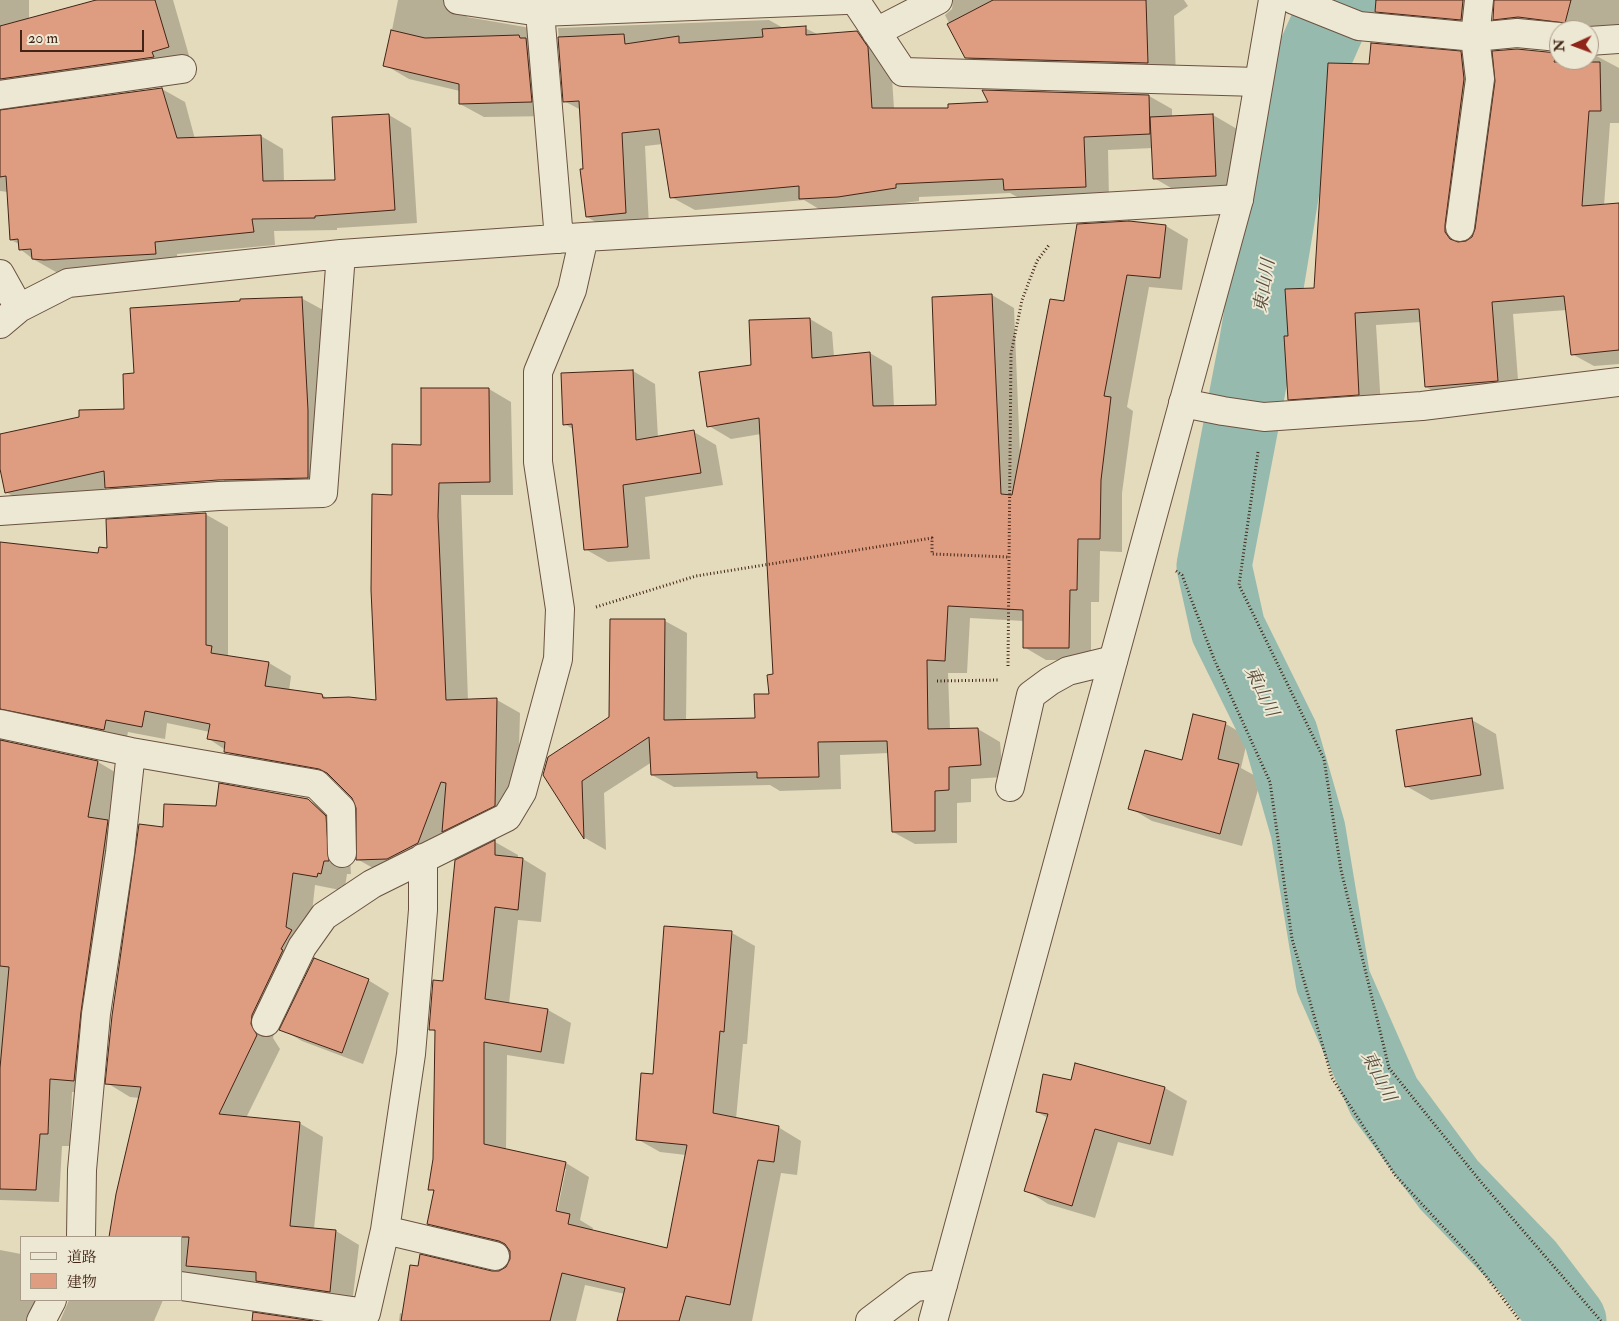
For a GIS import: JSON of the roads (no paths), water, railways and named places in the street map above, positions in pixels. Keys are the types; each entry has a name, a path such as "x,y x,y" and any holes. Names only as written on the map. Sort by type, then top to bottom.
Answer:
{"street":[{"path":"458,0 540,12 846,0"},
{"path":"855,0 903,72 1258,82"},
{"path":"876,32 938,0"},
{"path":"933,1321 1239,198 1273,0"},
{"path":"1460,227 1480,79 1475,37 1479,0"},
{"path":"1304,3 1359,26 1475,37 1517,33 1549,36"},
{"path":"266,1022 302,947 324,916 372,884 507,817 522,792 558,659 558,621 560,609 538,462 538,372 572,290 572,238 540,12"},
{"path":"1599,40 1619,39"},
{"path":"0,95 182,69"},
{"path":"0,274 9,316 68,283 341,254 572,238 1239,198"},
{"path":"0,511 219,496 323,493 341,254"},
{"path":"1183,403 1264,417 1422,406 1619,382"},
{"path":"1010,787 1031,695 1068,671 1113,660"},
{"path":"0,724 131,752 316,784 340,809 342,853"},
{"path":"81,1236 82,1170 96,1014 120,853 131,752"},
{"path":"182,1286 365,1317 385,1230 411,1054 423,910 423,858"},
{"path":"385,1230 495,1256"},
{"path":"870,1321 915,1287 943,1284"},
{"path":"41,1321 51,1301"}],"waterway":[{"name":"東山川","path":"1339,0 1298,93 1256,347 1214,566 1228,629 1281,736 1308,830 1333,981 1384,1097 1449,1185 1527,1266 1569,1321"}]}
